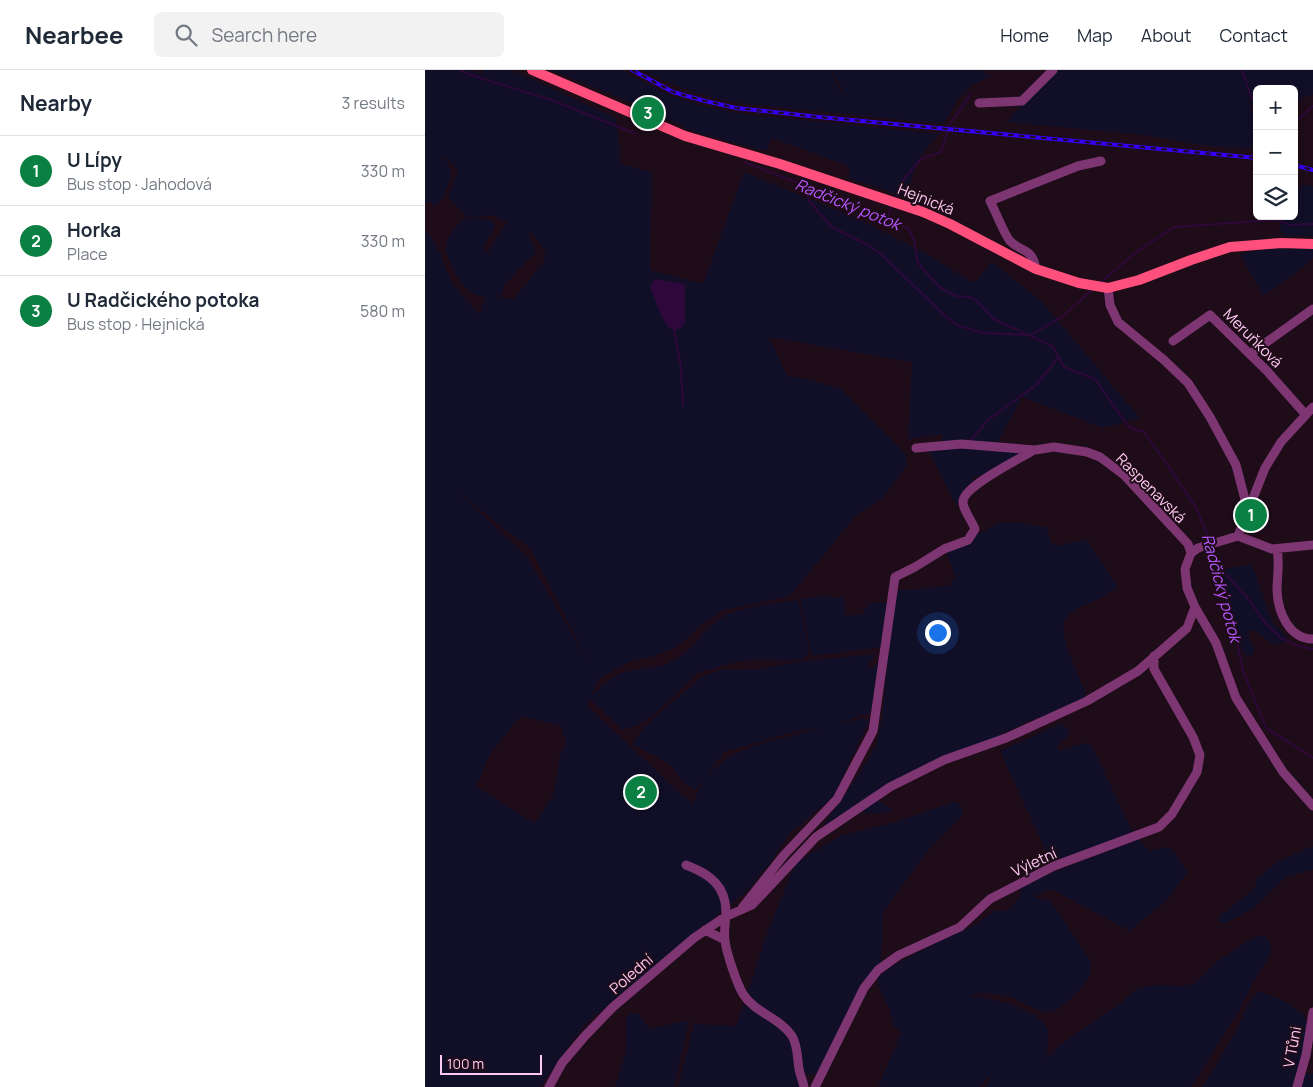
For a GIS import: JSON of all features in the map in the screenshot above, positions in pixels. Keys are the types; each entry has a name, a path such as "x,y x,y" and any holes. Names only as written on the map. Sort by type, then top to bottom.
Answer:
{"main road":[{"name":"Hejnická","path":"532,70 685,136 779,164 923,212 1036,269 1079,283 1108,288 1139,280 1230,247 1281,243 1313,244"}],"street":[{"path":"979,103 1022,101 1053,70"},
{"path":"1036,269 1034,260 1028,251 1010,240 991,200 1078,166 1101,161"},
{"path":"1108,288 1110,304 1119,322 1165,360 1188,383 1210,417 1236,466 1248,511"},
{"path":"1250,354 1313,309"},
{"name":"Meruňková","path":"1173,341 1210,314 1267,371 1306,415"},
{"path":"1238,536 1265,468 1281,442 1313,407"},
{"name":"Raspenavská","path":"916,448 961,444 1035,450 1054,447 1087,452 1100,457 1124,476 1187,544 1191,553"},
{"name":"Raspenavská","path":"739,912 784,855 837,799 873,731 895,577 944,549 968,540 975,529 972,520 963,506 963,500 967,493 977,483 1035,450"},
{"path":"1313,545 1272,549 1238,536 1198,548 1191,553 1185,568 1187,588 1195,607 1216,643 1235,698 1283,772 1313,806"},
{"path":"1277,549 1279,561 1277,593 1281,613 1291,630 1301,636 1313,639"},
{"name":"Polední","path":"549,1087 562,1063 613,1007 694,938 725,917 752,905 816,837 890,787 944,760 1006,738 1087,701 1138,671 1187,628 1195,607"},
{"name":"Výletní","path":"815,1087 865,988 878,970 899,955 960,927 990,899 1054,866 1159,827 1172,814 1197,772 1200,755 1193,737 1154,669 1154,656"},
{"path":"686,865 706,873 717,883 725,902 725,940 743,994 755,1008 780,1023 791,1035 796,1045 799,1069 804,1087"},
{"path":"705,930 725,940"},
{"name":"V Tůni","path":"1297,1087 1306,1055 1313,1012"}],"shaded area":[{"path":"425,70 471,70 482,74 484,70 511,70 616,118 621,164 652,172 650,270 703,284 744,172 858,219 923,252 974,283 992,262 1041,301 1140,418 1103,428 1020,396 1021,399 997,444 942,443 943,434 908,439 912,362 769,337 788,378 790,376 803,378 841,389 907,456 906,466 883,498 857,514 790,596 724,610 700,626 674,648 652,657 632,661 599,679 591,696 620,674 668,664 686,652 706,630 725,615 756,606 798,600 809,650 802,659 740,661 697,673 645,721 622,730 590,699 587,706 692,804 705,778 696,790 686,785 667,763 632,744 647,724 702,677 720,670 758,669 804,661 876,654 867,667 871,668 878,664 871,711 867,715 861,715 838,724 864,718 869,721 833,797 789,834 772,860 748,890 584,1025 540,1087 425,1087 425,228 436,245 453,285 480,314 485,297 476,295 463,286 445,250 446,245 454,229 464,219 487,219 494,222 495,227 482,249 488,252 507,222 492,215 468,218 448,197 458,171 448,159 440,157 447,161 452,175 443,197 436,206 431,201 425,204","holes":["528,232 533,234 546,253 540,273 542,264 513,300 498,296 501,295 505,284 536,252","655,279 685,284 685,321","456,490 517,539 529,546 589,663 527,557","521,716 561,726 566,743 560,756 554,793 535,823 476,787 491,752","820,728 751,747 729,757 707,774 724,752 796,731"]},
{"path":"552,70 621,70 671,96 735,113 940,134 921,155 911,179 906,198 850,179 848,166 772,138 766,151 695,132"},
{"path":"642,70 831,70 839,89 846,96 832,70 980,70 991,77 973,84 958,99 944,124 737,103 688,90"},
{"path":"1054,70 1313,70 1313,94 1298,100 1298,85 1253,85 1253,106 1247,96 1253,114 1253,146 1246,149 1186,143 1146,135 1006,122"},
{"path":"1303,184 1313,187 1313,236 1284,236 1280,230 1281,220 1298,220 1298,192"},
{"path":"1313,248 1313,257 1305,266 1263,296 1240,254 1265,249"},
{"path":"655,279 685,284 685,321 682,327 674,331 669,328 659,311 650,286"},
{"path":"964,447 1020,452 1019,456 983,476 979,475 974,478 956,505 928,449"},
{"path":"1017,522 1046,527 1051,543 1056,546 1086,539 1118,587 1076,610 1068,616 1063,626 1067,645 1086,693 1083,699 1065,716 1055,720 1038,717 976,749 936,766 876,798 893,811 873,814 860,811 827,828 825,823 860,773 877,743 883,712 896,591 950,586 955,576 947,553 997,523"},
{"path":"1252,564 1272,622 1287,637 1287,641 1276,645 1250,629 1248,634 1254,648 1253,655 1247,656 1237,641 1233,629 1220,570"},
{"path":"825,595 835,598 844,597 845,616 863,614 869,603 888,602 883,647 812,656 800,599"},
{"path":"1061,723 1070,734 1057,745 1059,751 1083,743 1092,746 1132,831 1056,862 1049,856 1044,847 1000,751"},
{"path":"953,802 958,803 963,810 962,815 929,849 883,912 881,962 858,993 818,1071 815,1075 803,1073 799,1045 757,1006 747,994 766,936 795,864 843,835 896,822"},
{"path":"1140,839 1146,847 1152,850 1167,847 1172,849 1187,872 1169,898 1130,931 1051,889 1033,897 1051,902 1091,963 1089,976 1072,998 1053,1011 1048,1012 1003,995 969,995 1008,1003 1035,1015 1045,1024 1048,1032 1047,1058 1060,1045 1119,1004 1138,988 1154,985 1181,986 1193,984 1218,961 1254,937 1266,936 1271,945 1271,953 1253,982 1239,1011 1191,1087 985,1087 991,1076 986,1078 980,1087 878,1087 901,1033 894,1027 890,1011 877,983 879,976 896,964 959,931 973,927 994,911 1009,910 1019,898 1021,888 1051,873"},
{"path":"1313,846 1313,869 1285,878 1251,910 1226,923 1218,922 1219,917 1255,888 1257,878 1277,862"},
{"path":"1258,992 1287,1003 1300,1011 1305,1018 1307,1024 1306,1042 1294,1087 1202,1087 1235,1033 1247,1006"},
{"path":"743,1006 771,1021 787,1035 792,1046 800,1087 678,1087 694,1024 736,1026"},
{"path":"632,1013 638,1014 650,1029 689,1020 674,1087 615,1087 626,1052 626,1017"},
{"path":"1313,1073 1313,1087 1301,1087 1305,1074"}],"waterway":[{"name":"Radčický potok","path":"460,70 554,101 636,134"},
{"path":"1242,70 1253,99"},
{"path":"895,199 904,179 921,159 941,152 950,124 971,94"},
{"path":"1298,119 1313,106"},
{"name":"Radčický potok","path":"744,162 870,211 885,222 896,223 908,228 914,240 918,263 939,287 956,296 969,297 976,300 994,319 1052,346 1064,367 1095,379 1125,422 1131,428 1144,432 1165,461 1195,506 1210,540"},
{"path":"806,186 809,201 832,227 868,245 882,255 944,315 959,326 984,333 1031,335 1063,316 1093,289"},
{"path":"885,222 892,206"},
{"path":"1100,283 1135,253 1174,227 1277,220 1290,225 1313,224"},
{"path":"674,331 681,367 683,405"},
{"path":"969,442 988,420 1036,385 1058,358"},
{"name":"Radčický potok","path":"1213,547 1227,595 1243,671 1266,728 1313,758"},
{"path":"1220,568 1249,600 1266,624 1281,638 1298,646 1313,649"}],"railway":[{"path":"632,70 673,92 736,108 1253,158"},
{"path":"1298,166 1313,170"}],"place":[{"name":"U Radčického potoka","path":"648,113"},
{"name":"U Lípy","path":"1251,515"},
{"name":"Horka","path":"641,792"}]}
